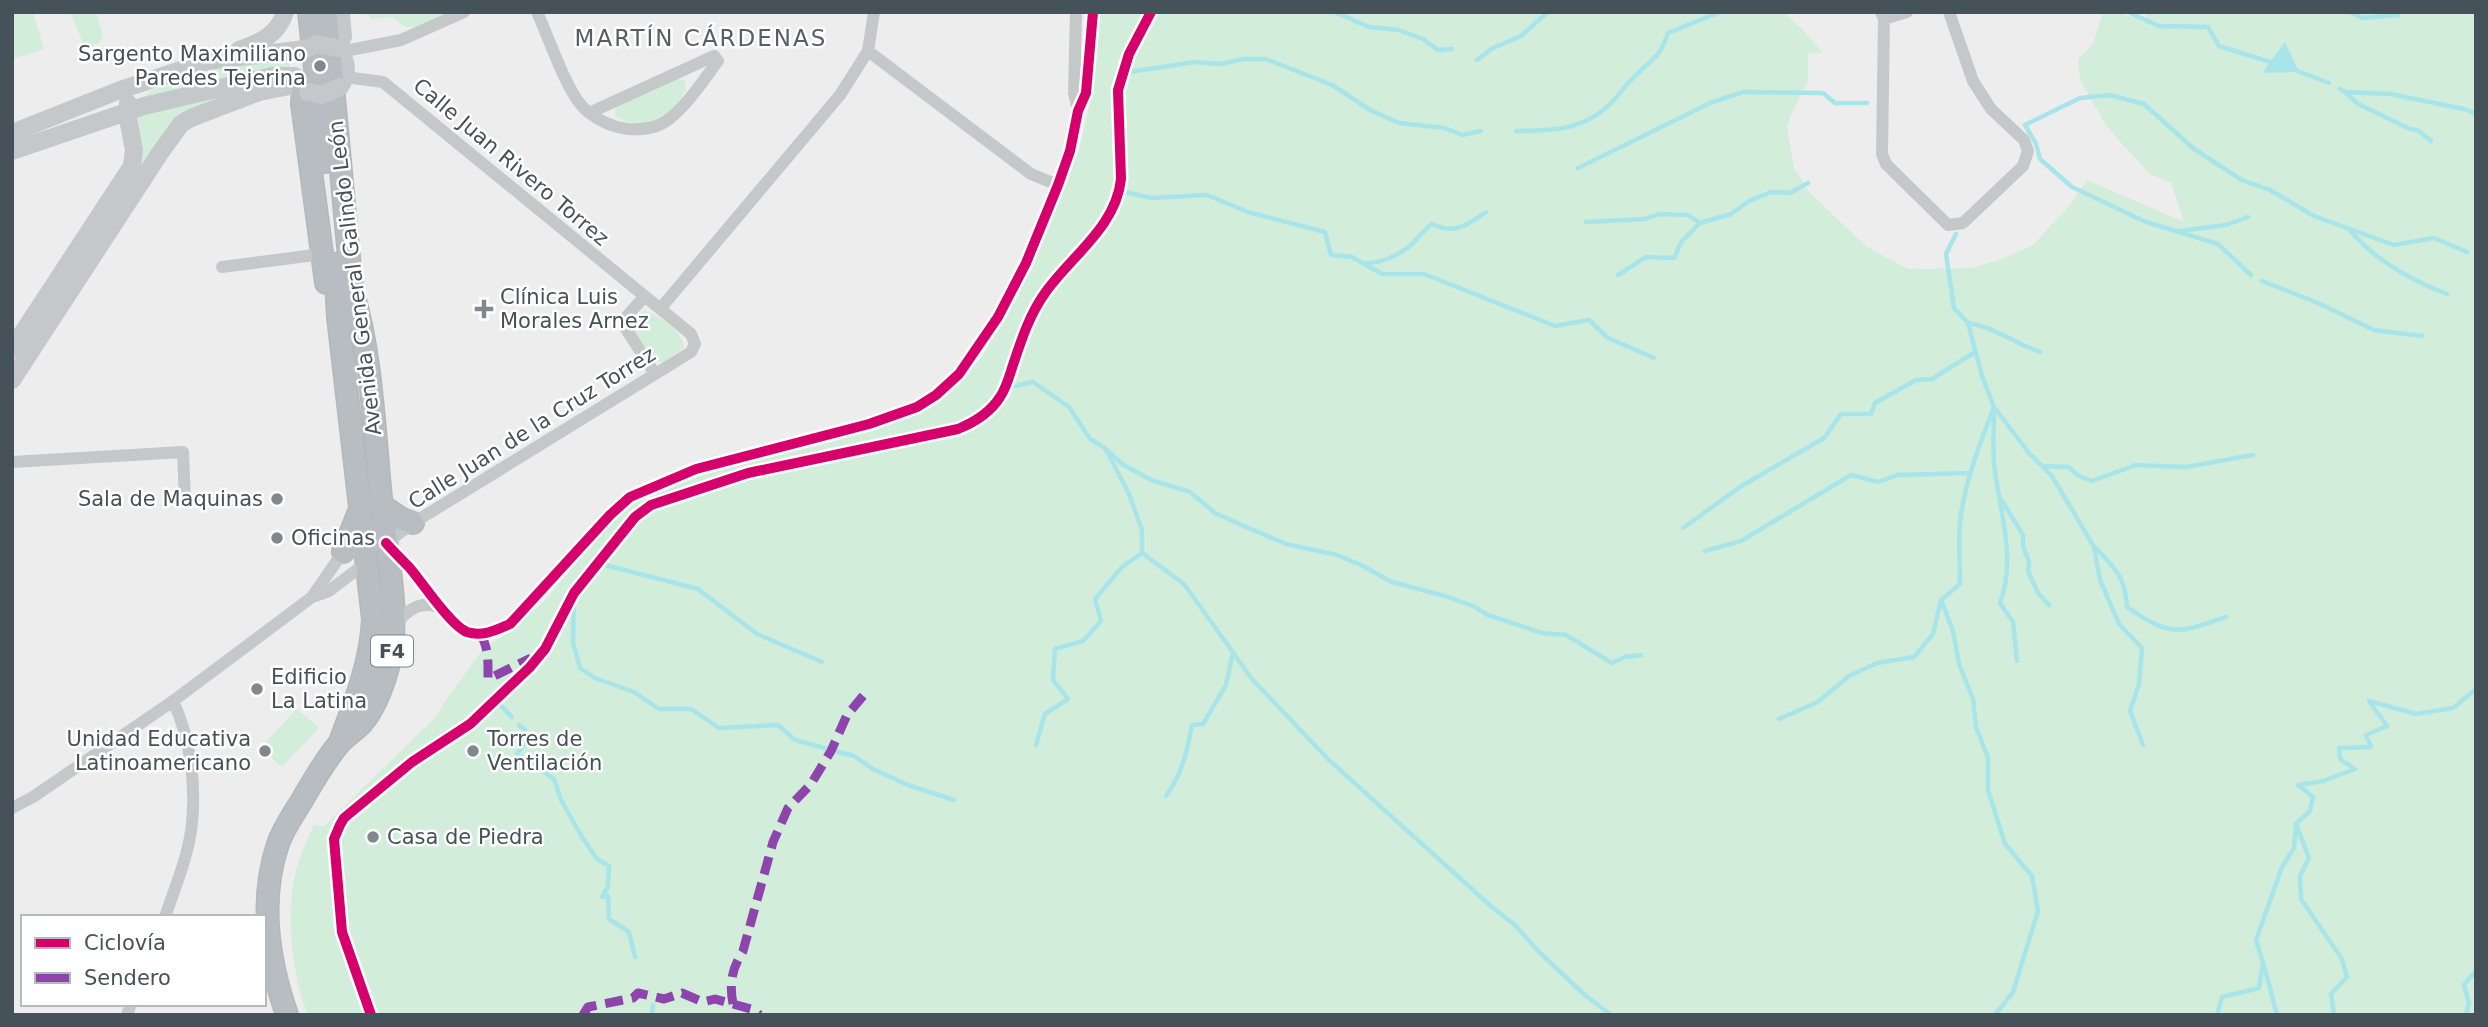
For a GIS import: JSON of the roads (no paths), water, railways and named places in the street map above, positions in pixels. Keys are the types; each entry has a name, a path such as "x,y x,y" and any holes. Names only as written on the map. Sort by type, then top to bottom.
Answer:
{"highway":[{"name":"Avenida General Galindo León","path":"326,12 352,289 362,321 371,397 373,551"},
{"name":"Avenida General Galindo León","path":"310,26 348,400 371,505"},
{"path":"343,81 365,287 362,321"},
{"path":"302,85 302,103 327,292 338,317"},
{"path":"345,372 368,369"},
{"path":"348,400 371,397"},
{"path":"343,552 354,529 371,505 414,523"},
{"name":"F4","path":"262,915 278,842 311,785 339,744 362,722 371,709 386,673 392,653 395,626 393,587 373,551"},
{"name":"F4","path":"339,744 359,695 371,645 373,551"},
{"name":"F4","path":"266,936 287,1015"}],"main road":[{"path":"12,133 138,84 253,46 269,37 278,27 285,12"},
{"path":"339,50 343,37 341,12"},
{"path":"208,61 310,26"},
{"path":"12,150 144,106 254,79 272,76 302,85 322,95 343,81 346,61 339,50 317,44 310,26"},
{"path":"302,85 297,60 310,26"},
{"path":"12,349 129,173 134,150 128,111 138,84"},
{"path":"12,380 181,124 259,92 302,85"}],"street":[{"path":"339,50 401,40 464,12"},
{"path":"537,12 577,99 589,113 623,128 638,130 663,124 680,109 718,61 714,56 589,113"},
{"path":"660,310 840,95 869,51 874,12"},
{"path":"1076,12 1074,93 1078,111"},
{"path":"373,551 443,609 454,623 466,632 480,634 495,631 510,624 610,515 630,498 696,469 869,424 917,407 936,395 959,374 998,317 1026,263 1058,185 1070,151 1078,111 1086,93 1093,12"},
{"path":"1907,12 1883,16 1882,153 1886,164 1948,225 1963,223 2023,166 2028,151 2024,140 1991,109 1973,81 1949,12"},
{"path":"869,51 1031,174 1058,185"},
{"name":"Calle Juan Rivero Torrez","path":"343,81 383,82 691,334 695,344"},
{"path":"222,267 322,254"},
{"path":"644,297 628,316 625,329 655,374"},
{"name":"Calle Juan de la Cruz Torrez","path":"12,808 33,797 173,701 312,597 329,591 373,551 414,523 691,352 695,344"},
{"path":"12,462 183,452 185,501"},
{"name":"Calle Juan de la Cruz Torrez","path":"312,597 343,552 373,551"},
{"path":"395,626 401,617 416,606 427,604 443,609"},
{"path":"166,915 186,853 192,824 190,767 179,714 173,701"}],"water":[{"path":"2285,42 2299,72 2262,73"}],"waterway":[{"path":"1335,12 1369,27 1399,30 1423,39 1438,50 1452,49"},
{"path":"1477,60 1491,49 1521,36 1548,12"},
{"path":"1516,131 1555,129 1590,119 1611,103 1655,57 1668,33 1720,12"},
{"path":"2350,12 2362,18 2398,15"},
{"path":"2130,13 2159,26 2208,27 2219,46 2277,64"},
{"path":"1122,73 1195,62 1220,64 1244,59 1266,59 1332,85 1372,111 1399,123 1445,128 1462,135 1481,131"},
{"path":"2295,70 2329,83"},
{"path":"2340,89 2345,92 2390,94 2464,109 2476,114"},
{"path":"1578,168 1710,103 1743,92 1823,93 1835,103 1867,103"},
{"path":"2345,92 2358,104 2410,129 2418,130 2431,141"},
{"path":"2251,275 2218,244 2146,222 2072,187 2040,159 2036,144 2025,125 2080,98 2110,95 2144,104 2194,149 2242,180 2270,190 2314,216 2394,245 2434,238 2467,252"},
{"path":"1586,222 1645,219 1659,214 1688,215 1700,223 1731,214 1749,201 1771,192 1790,193 1808,183"},
{"path":"1120,191 1151,198 1207,195 1248,212 1325,232 1331,255 1352,257 1382,274 1424,274 1555,326 1589,320 1608,338 1654,358"},
{"path":"1363,263 1380,261 1397,254 1411,245 1432,224 1447,229 1460,227 1486,212"},
{"path":"2180,231 2226,225 2248,217"},
{"path":"1618,275 1646,257 1674,258 1682,241 1700,223"},
{"path":"2350,230 2371,251 2394,268 2447,294"},
{"path":"1779,719 1818,702 1849,676 1877,663 1914,657 1933,634 1941,600 1960,584 1959,538 1962,508 1973,464 1994,407 1982,376 1968,323 1954,308 1946,254 1956,234"},
{"path":"2262,281 2318,303 2374,330 2422,336"},
{"path":"1968,323 1987,328 2040,352"},
{"path":"1683,528 1740,487 1824,438 1841,414 1871,414 1875,403 1916,380 1932,379 1975,352"},
{"path":"1005,388 1033,382 1069,407 1090,439 1105,448 1129,494 1142,530 1142,553 1184,584 1252,679 1329,760 1515,925 1538,951 1586,996 1611,1015"},
{"path":"1994,407 2029,453 2052,476 2094,547 2100,580 2119,624 2142,648 2139,684 2130,711 2143,745"},
{"path":"1994,411 1994,465 2007,554 2005,587 2000,603 2013,622 2017,661"},
{"path":"1108,451 1122,464 1151,480 1190,492 1215,513 1286,544 1337,555 1392,582 1445,596 1473,606 1488,615 1542,633 1566,635 1612,663 1625,657 1641,655"},
{"path":"2042,466 2068,467 2079,476 2092,481 2136,465 2186,467 2253,455"},
{"path":"1705,551 1741,541 1851,475 1878,482 1897,475 1971,473"},
{"path":"2002,501 2023,535 2023,547 2029,561 2028,571 2038,593 2049,605"},
{"path":"2095,547 2122,580 2127,607 2154,624 2175,630 2196,627 2226,617"},
{"path":"1036,745 1045,714 1068,699 1053,680 1055,649 1083,641 1101,621 1095,599 1122,567 1142,553"},
{"path":"597,563 698,589 757,634 822,662"},
{"path":"574,593 573,642 580,668 595,678 634,692 659,709 691,709 719,728 778,725 795,740 854,756 873,769 908,785 954,800"},
{"path":"1942,602 1953,631 1959,664 1973,699 1976,727 1988,758 1988,790 2005,844 2032,876 2038,911 2013,992 1995,1015"},
{"path":"1166,796 1183,762 1192,725 1203,724 1226,685 1233,652"},
{"path":"2217,1015 2222,997 2259,988 2263,963 2256,940 2282,867 2294,848 2296,824 2310,811 2313,797 2298,785 2323,781 2355,769 2340,759 2339,748 2371,747 2366,735 2387,726 2369,701 2416,714 2453,708 2476,689"},
{"path":"495,700 512,717"},
{"path":"519,725 525,730 526,742 517,754 554,779 561,800 582,837 597,859 609,866 608,886 602,897 608,896 609,919 629,932 635,957"},
{"path":"2297,827 2309,858 2300,876 2301,899 2342,959 2347,977 2331,994 2334,1015"},
{"path":"2264,965 2277,1015"},
{"path":"2466,1015 2469,1003 2464,985 2476,971"},
{"path":"652,1015 653,1005"}],"place":[{"name":"Sargento Maximiliano Paredes Tejerina","path":"320,66"},
{"name":"Clínica Luis Morales Arnez","path":"484,309"},
{"name":"Sala de Maquinas","path":"277,499"},
{"name":"Oficinas","path":"277,538"},
{"name":"Edificio La Latina","path":"257,689"},
{"name":"Unidad Educativa Latinoamericano","path":"265,751"},
{"name":"Torres de Ventilación","path":"473,751"},
{"name":"Casa de Piedra","path":"373,837"}],"district":[{"name":"MARTÍN CÁRDENAS","path":"701,38"}]}
